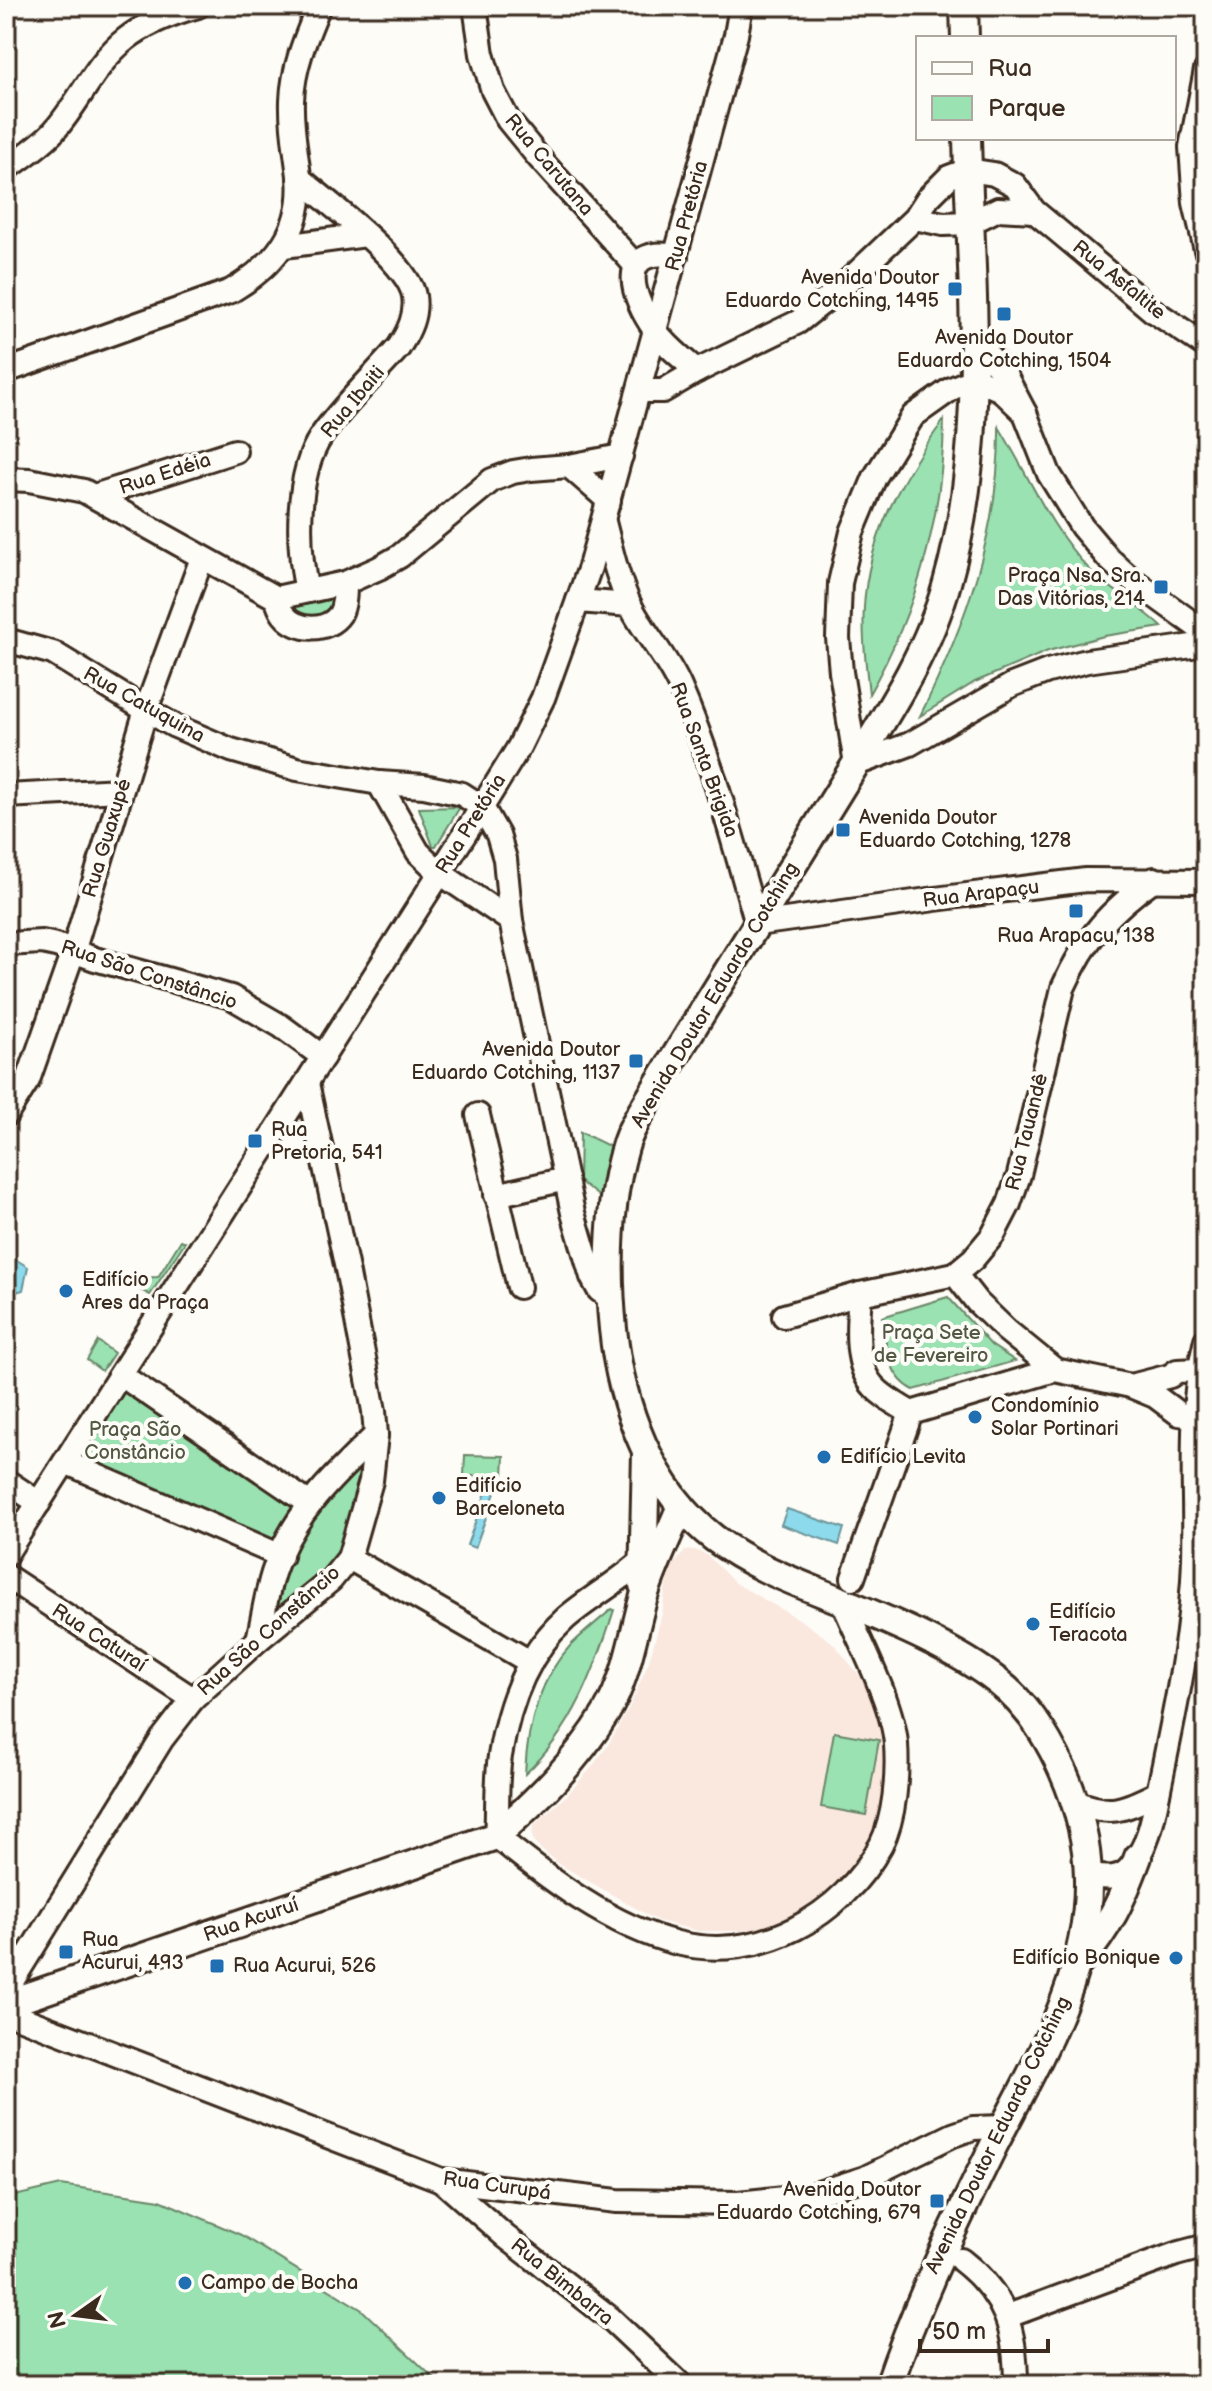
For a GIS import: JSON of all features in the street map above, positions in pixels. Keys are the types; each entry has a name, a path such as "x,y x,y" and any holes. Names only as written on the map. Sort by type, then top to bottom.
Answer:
{"main road":[{"path":"964,6 965,36"},
{"name":"Avenida Doutor Eduardo Cotching","path":"889,2385 926,2286 1053,2030 1078,1965 1088,1910 1088,1876 1076,1802 1055,1755 1032,1718 1000,1683 848,1590 792,1582 745,1558 714,1537 681,1506 646,1452 624,1384 610,1298 612,1228 613,1206 626,1143 658,1084 887,716 922,650 947,584 964,506 972,429 967,140"},
{"path":"643,1600 646,1452"},
{"path":"496,1836 526,1810 570,1763 607,1712 627,1663 643,1600 681,1506"},
{"name":"Rua Acuruí","path":"6,2004 496,1836"},
{"path":"1078,1965 1111,1922 1138,1857"}],"street":[{"path":"6,169 35,149 55,129 106,58 124,41 143,27 198,6"},
{"path":"6,371 231,291 252,278 284,246 297,203 299,178 293,142 294,78 319,6"},
{"name":"Rua Carutana","path":"475,6 482,54 493,91 508,120 635,265"},
{"name":"Rua Pretória","path":"6,1554 482,807 519,747 543,698 606,511 736,35 741,6"},
{"path":"1206,70 1191,147 1195,203 1206,250"},
{"path":"639,391 663,391 798,322 842,287 915,218 928,198 949,177 968,170"},
{"name":"Rua Asfaltite","path":"968,170 994,174 1015,185 1034,211 1152,310 1206,346"},
{"name":"Rua Ibaiti","path":"299,178 366,235 401,270 412,285 415,312 409,332 399,347 321,437 307,470 300,530 307,591"},
{"path":"915,218 943,224 970,223 998,209 1034,211"},
{"path":"284,246 366,235"},
{"path":"676,256 660,253 642,258 635,265 633,279 641,308 656,331 697,371"},
{"path":"972,337 1004,373 1025,413 1049,474 1082,527 1130,578 1206,633"},
{"path":"1025,413 1001,390 972,380 951,389 913,416 875,477 852,532 840,583 838,638 841,672 856,764 910,744 1012,685 1048,671 1087,661 1206,644"},
{"name":"Rua Edéia","path":"94,496 235,451"},
{"path":"276,598 345,583 400,556 492,480 531,469 569,466 621,456"},
{"path":"569,466 606,511"},
{"path":"6,479 29,480 84,491 276,598 284,616 307,628 333,621 341,613 345,583"},
{"name":"Rua Santa Brigida","path":"606,511 618,574 630,605 683,696 724,809 757,924"},
{"name":"Rua Guaxupé","path":"6,1115 13,1096 28,1080 73,952 146,710 202,558"},
{"path":"578,601 630,605"},
{"name":"Rua Catuquina","path":"6,640 53,653 175,726 231,750 297,769 462,794 482,807"},
{"path":"379,783 418,852 440,873 511,921"},
{"path":"6,796 121,790"},
{"path":"482,807 498,835 505,859 511,921 573,1213 592,1277 599,1290 610,1298"},
{"name":"Rua Tauandê","path":"955,1274 973,1259 993,1235 1009,1204 1019,1175 1060,999 1076,959 1098,928 1124,900 1154,879"},
{"name":"Rua Arapaçu","path":"757,924 1086,880 1206,881"},
{"name":"Rua São Constâncio","path":"6,944 42,942 231,997 281,1026 323,1057"},
{"name":"Rua São Constâncio","path":"6,1991 162,1739 193,1699 258,1640 326,1585 349,1558 371,1481 376,1435 370,1380 307,1083"},
{"path":"478,1115 519,1287"},
{"path":"496,1195 566,1179"},
{"path":"566,1179 584,1211 592,1219 612,1228"},
{"path":"784,1316 860,1294 955,1274 987,1311 1055,1370"},
{"path":"860,1294 858,1324 863,1367 871,1385 911,1413 1055,1370 1131,1386 1155,1396 1179,1414 1193,1416"},
{"path":"1088,1876 1117,1877 1127,1871 1146,1840 1196,1645 1193,1416 1206,1340"},
{"path":"1131,1386 1170,1376 1177,1371 1199,1370"},
{"path":"121,1375 310,1504"},
{"path":"1167,1404 1170,1376"},
{"path":"643,1560 565,1619 530,1662 509,1715 500,1758 496,1836 549,1878 634,1928 706,1948 735,1946 771,1938 804,1925 830,1909 855,1883 882,1843 896,1794 896,1741 886,1700 848,1590 911,1413"},
{"path":"258,1640 273,1572 300,1516 376,1435"},
{"path":"65,1462 281,1556"},
{"path":"6,1481 39,1503"},
{"path":"1194,1557 1206,1587"},
{"path":"349,1558 530,1662"},
{"name":"Rua Caturaí","path":"6,1576 193,1699"},
{"path":"1076,1802 1095,1810 1115,1810 1158,1793"},
{"path":"6,1960 36,1942"},
{"name":"Rua Curupá","path":"6,2012 441,2180 520,2190 617,2201 703,2203 738,2203 812,2195 865,2178 953,2135 973,2128 1004,2127"},
{"name":"Rua Bimbarra","path":"441,2180 610,2318 681,2385"},
{"path":"496,2228 494,2211 499,2200 520,2190"},
{"path":"1008,2316 1205,2244"},
{"path":"961,2260 978,2273 1008,2316 1016,2385"}],"shaded area":[{"path":"695,1550 707,1555 735,1583 799,1619 833,1643 860,1676 870,1694 883,1734 885,1776 878,1817 870,1837 848,1872 834,1887 800,1912 761,1928 741,1931 699,1931 658,1921 557,1863 537,1846 532,1837 533,1826 567,1795 608,1745 630,1706 649,1661 662,1614 668,1571 685,1551"}],"green space":[{"path":"944,420 939,492 924,562 901,629 869,694 864,618 872,556 902,485"},
{"path":"999,427 1051,519 1075,553 1098,577 1162,627 1104,636 1048,651 975,682 920,716 951,647 977,576 993,503"},
{"path":"335,598 327,613 316,619 303,616 290,605 317,603"},
{"path":"460,807 436,846 433,846 419,808"},
{"path":"580,1132 615,1149 605,1201 579,1181"},
{"path":"181,1240 185,1242 150,1295 133,1286 138,1278 158,1277"},
{"name":"Praça Sete de Fevereiro","path":"948,1297 991,1345 1015,1361 914,1390 898,1377 889,1359 882,1317"},
{"path":"98,1341 114,1353 102,1371 87,1360"},
{"name":"Praça São Constâncio","path":"123,1382 306,1502 279,1551 73,1459"},
{"path":"373,1440 350,1549 262,1633 303,1517"},
{"path":"465,1455 504,1456 503,1476 464,1476"},
{"path":"612,1609 599,1655 569,1719 542,1757 525,1774 528,1740 536,1706 550,1674 570,1646"},
{"path":"834,1732 879,1740 866,1815 821,1807"},
{"path":"61,2185 160,2200 241,2235 362,2310 441,2385 6,2385 6,2198"}],"water":[{"path":"15,1259 28,1267 23,1290 16,1292 6,1311 6,1274"},
{"path":"488,1487 496,1490 475,1548 467,1545"},
{"path":"787,1509 844,1528 839,1545 781,1525"}],"place":[{"name":"Avenida Doutor Eduardo Cotching, 1495","path":"955,289"},
{"name":"Avenida Doutor Eduardo Cotching, 1504","path":"1004,314"},
{"name":"Praça Nsa. Sra. Das Vitórias, 214","path":"1161,587"},
{"name":"Avenida Doutor Eduardo Cotching, 1278","path":"843,830"},
{"name":"Rua Arapacu, 138","path":"1076,911"},
{"name":"Avenida Doutor Eduardo Cotching, 1137","path":"636,1061"},
{"name":"Rua Pretoria, 541","path":"255,1141"},
{"name":"Edifício Ares da Praça","path":"66,1291"},
{"name":"Condomínio Solar Portinari","path":"975,1417"},
{"name":"Edifício Levita","path":"824,1457"},
{"name":"Edifício Barceloneta","path":"439,1498"},
{"name":"Edifício Teracota","path":"1033,1624"},
{"name":"Rua Acurui, 493","path":"66,1952"},
{"name":"Edifício Bonique","path":"1176,1958"},
{"name":"Rua Acurui, 526","path":"217,1966"},
{"name":"Avenida Doutor Eduardo Cotching, 679","path":"937,2201"},
{"name":"Campo de Bocha","path":"185,2283"}]}
